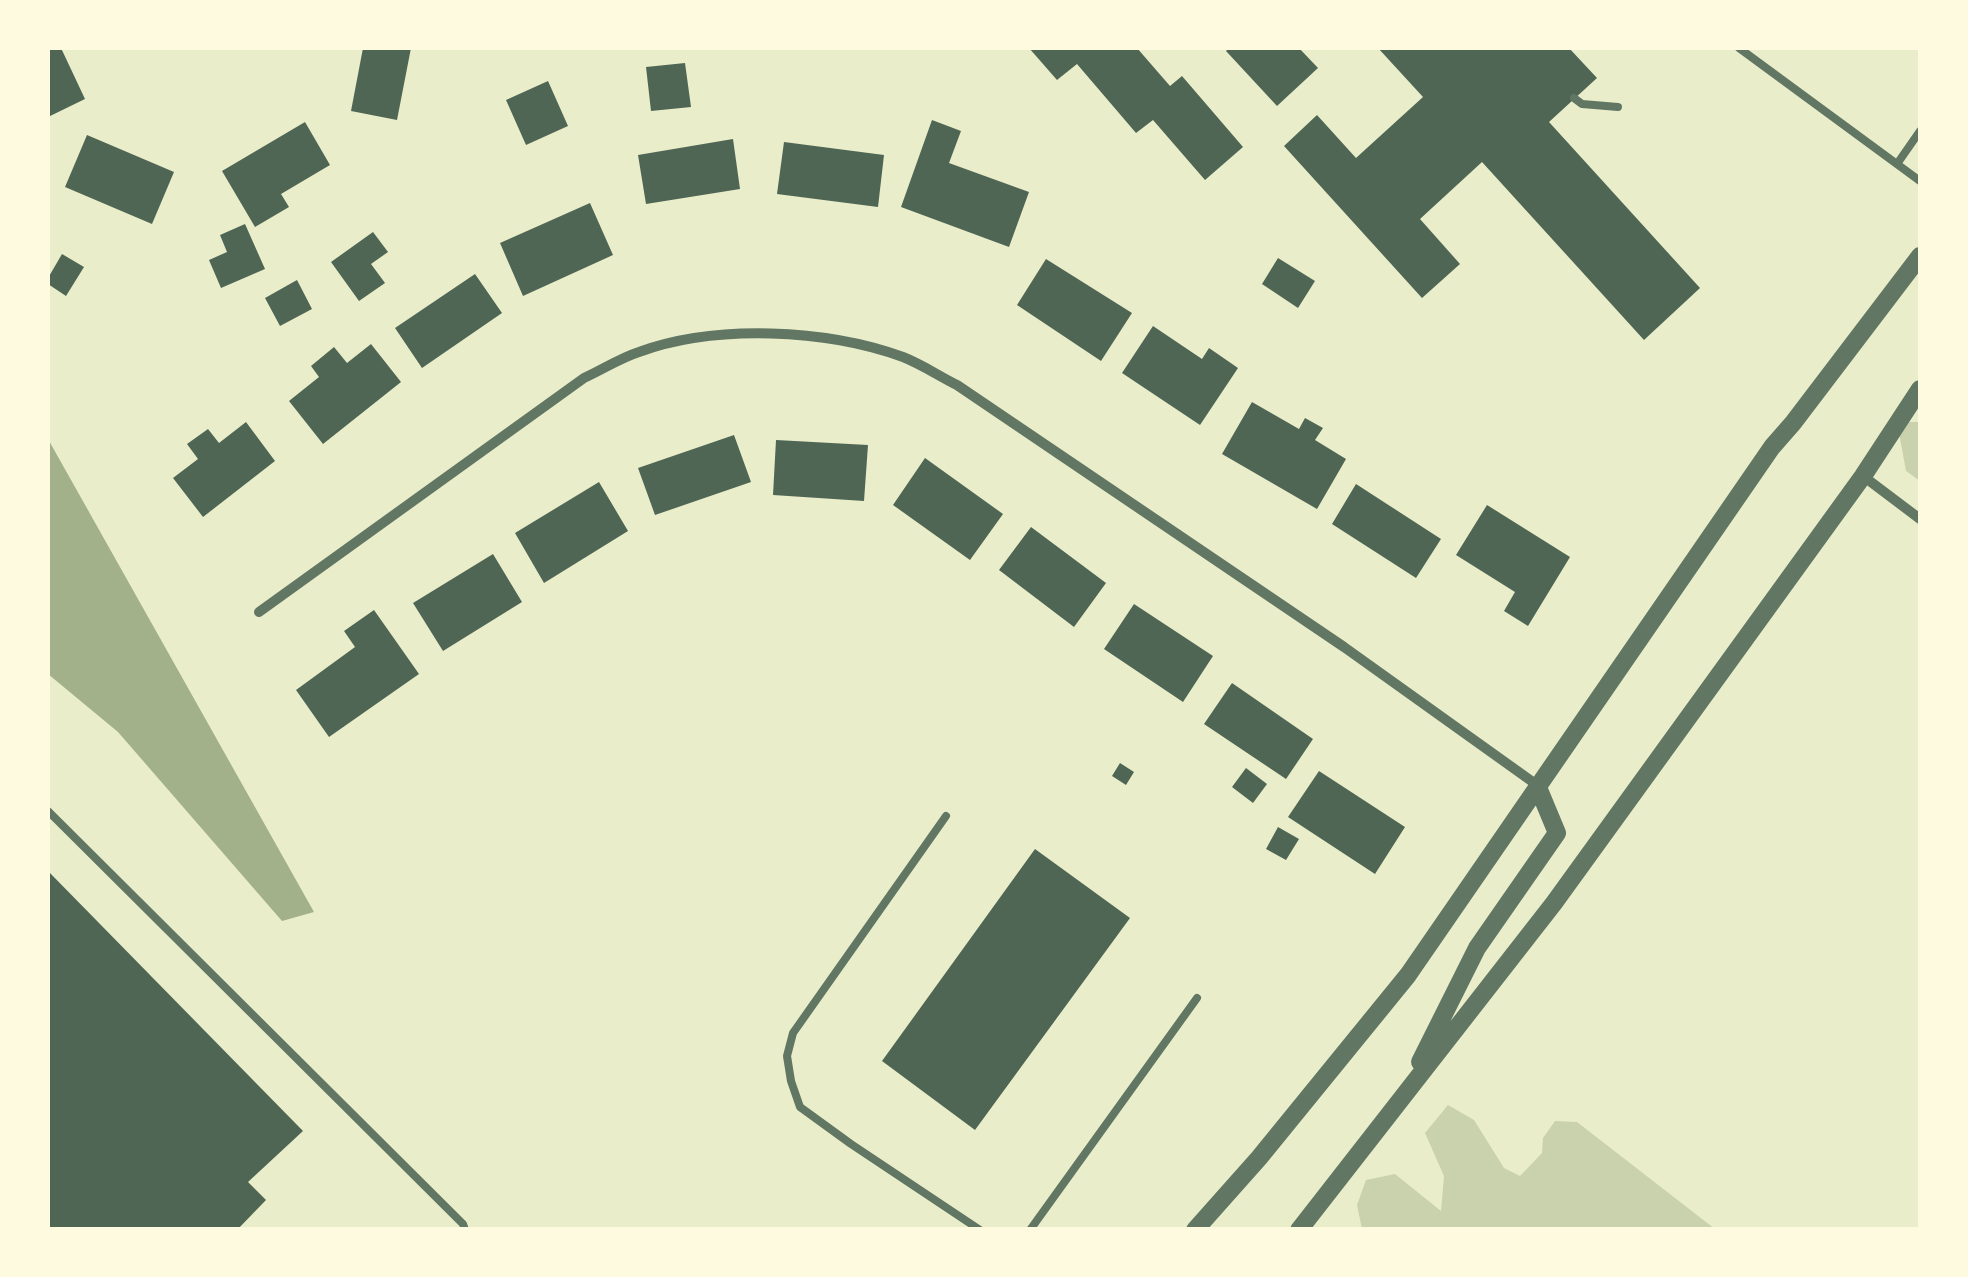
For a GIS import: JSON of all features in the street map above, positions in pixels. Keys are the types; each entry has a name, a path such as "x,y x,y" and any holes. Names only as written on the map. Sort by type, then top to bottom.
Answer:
{"street":[{"path":"1195,1230 1259,1158 1408,974 1772,446 1920,256"},
{"path":"259,612 584,378 639,352 744,333 798,335 850,342 904,358 957,385 1344,647 1537,785 1557,834 1477,948 1404,1095 1287,1230"},
{"path":"1299,1230 1554,903 1863,476 1920,389"},
{"path":"1863,476 1920,520"}],"lane":[{"path":"1738,48 1920,181"},
{"path":"1574,98 1582,104 1618,107"},
{"path":"1898,164 1920,132"},
{"path":"48,812 462,1228"},
{"path":"946,816 793,1033 787,1056 800,1106 980,1230"},
{"path":"1030,1230 1197,998"}],"shaded area":[{"path":"1897,422 1920,422 1920,481 1906,471"},
{"path":"48,439 314,912 282,921 118,732 48,674"},
{"path":"1448,1105 1474,1120 1504,1168 1520,1176 1542,1153 1543,1138 1555,1121 1577,1122 1715,1229 1362,1229 1357,1205 1366,1180 1395,1174 1441,1211 1444,1176 1425,1133"}],"building":[{"path":"48,48 61,48 85,99 48,117"},
{"path":"363,48 411,48 397,120 351,111"},
{"path":"1029,48 1137,48 1170,86 1182,76 1243,147 1205,180 1153,120 1136,133 1077,64 1057,80"},
{"path":"1299,48 1318,68 1277,106 1226,51"},
{"path":"1378,48 1569,48 1597,78 1549,122 1700,288 1644,340 1482,162 1420,219 1460,264 1422,298 1284,146 1317,115 1356,158 1423,97"},
{"path":"685,63 691,107 651,111 646,67"},
{"path":"548,81 568,126 526,145 506,100"},
{"path":"932,120 961,131 949,163 1029,192 1009,247 901,207"},
{"path":"305,122 330,165 281,194 289,207 255,227 222,171"},
{"path":"87,135 174,172 152,224 65,187"},
{"path":"733,139 740,189 646,204 638,155"},
{"path":"784,142 884,155 878,207 777,194"},
{"path":"590,203 613,255 523,296 500,243"},
{"path":"245,224 265,269 221,288 209,260 227,252 220,235"},
{"path":"373,232 388,252 371,264 385,283 359,301 331,262"},
{"path":"62,254 84,267 66,296 48,284"},
{"path":"1278,258 1315,281 1298,308 1262,284"},
{"path":"1046,259 1132,313 1101,361 1017,305"},
{"path":"475,274 502,313 422,368 395,328"},
{"path":"297,280 312,309 280,326 265,298"},
{"path":"1153,326 1202,359 1209,348 1238,368 1200,425 1122,373"},
{"path":"371,344 401,382 323,444 289,401 319,377 311,366 334,347 347,363"},
{"path":"1252,402 1299,429 1305,418 1323,428 1315,440 1346,459 1317,509 1222,454"},
{"path":"246,422 275,461 203,517 173,478 198,459 187,444 208,429 219,443"},
{"path":"734,435 751,482 655,515 638,468"},
{"path":"776,440 868,445 864,501 773,495"},
{"path":"925,458 1003,514 970,560 893,505"},
{"path":"599,482 628,531 544,583 515,533"},
{"path":"1356,484 1441,539 1416,578 1332,524"},
{"path":"1487,505 1570,557 1528,626 1504,611 1515,592 1456,555"},
{"path":"1031,527 1106,583 1074,627 999,570"},
{"path":"493,554 522,602 443,651 413,603"},
{"path":"1134,604 1213,656 1183,702 1104,649"},
{"path":"374,610 419,674 329,737 296,690 355,647 344,631"},
{"path":"1232,683 1313,739 1286,779 1204,724"},
{"path":"1120,763 1134,772 1126,785 1112,776"},
{"path":"1246,768 1267,784 1253,803 1232,787"},
{"path":"1319,771 1405,827 1375,874 1288,817"},
{"path":"1278,827 1299,839 1286,860 1266,849"},
{"path":"1035,849 1130,918 975,1130 882,1061"},
{"path":"48,871 303,1131 248,1182 266,1200 237,1230 48,1230"}]}
